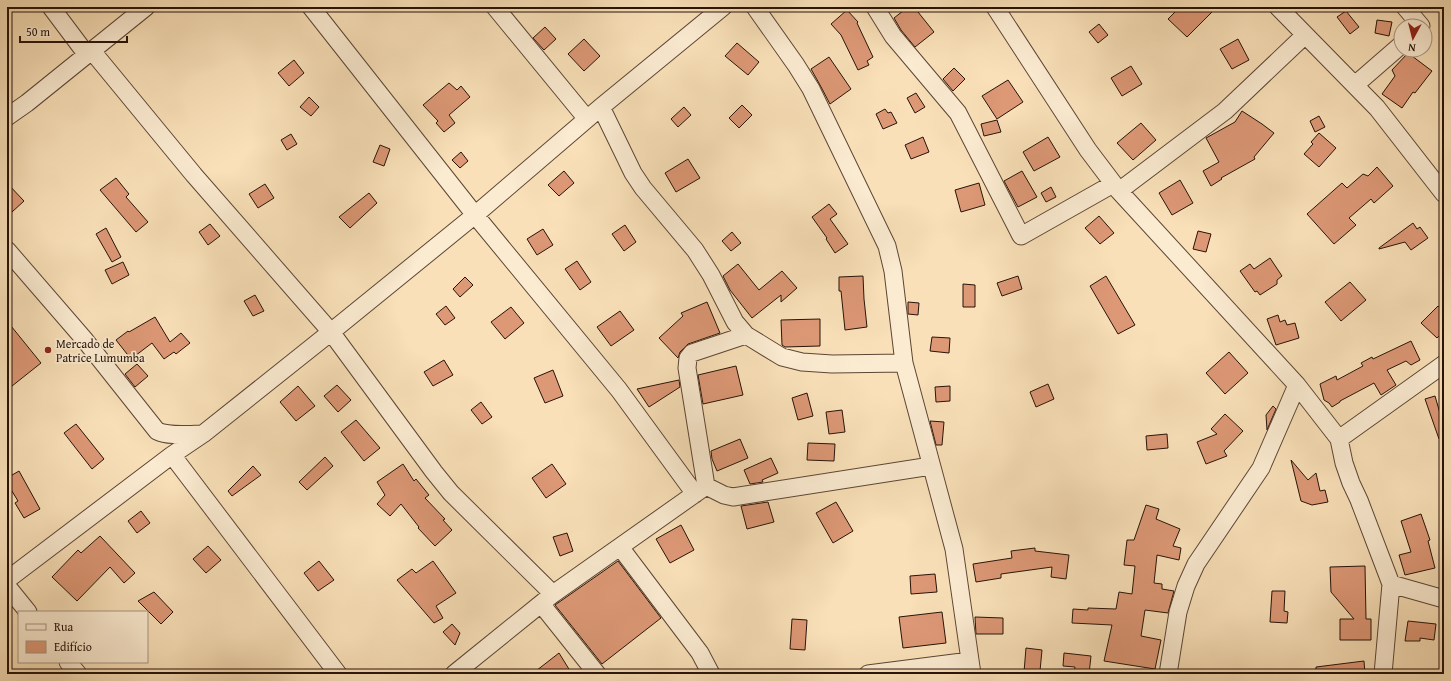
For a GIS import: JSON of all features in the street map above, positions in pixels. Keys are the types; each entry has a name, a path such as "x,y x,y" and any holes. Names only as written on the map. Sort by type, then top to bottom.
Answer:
{"street":[{"path":"51,7 330,332 446,488 547,600 597,674"},
{"path":"7,117 27,103 146,7"},
{"path":"311,7 475,214 701,490 733,497 931,466"},
{"path":"495,7 587,119"},
{"path":"7,580 202,434 330,332 475,214 601,107 723,7"},
{"path":"755,7 811,89 887,246 893,270 904,363 954,548 971,668 868,674"},
{"path":"875,7 893,36 958,113 1021,236 1116,187 1225,111 1305,35"},
{"path":"995,7 1088,150 1116,187 1297,385 1339,439 1344,463 1351,483 1391,584 1383,674"},
{"path":"1406,7 1415,18"},
{"path":"1286,10 1305,35 1377,108 1444,194"},
{"path":"1355,85 1393,52"},
{"path":"601,107 633,172 643,188 695,250 711,275 735,322 746,335 782,356 802,362 832,364 904,363"},
{"path":"7,250 84,339 157,431 163,434 202,434"},
{"path":"701,490 687,368 688,358 692,353 746,335"},
{"path":"1339,439 1444,364"},
{"path":"1168,674 1178,612 1196,564 1261,468 1297,385"},
{"path":"172,455 338,674"},
{"path":"454,674 474,668 547,600 701,490"},
{"path":"620,547 700,653 711,674"},
{"path":"1391,584 1444,599"},
{"path":"7,586 27,611"},
{"path":"69,663 78,674"}],"building":[{"path":"908,7 914,7 934,32 915,47 901,30 894,18"},
{"path":"1180,7 1217,7 1187,37 1168,19"},
{"path":"847,10 858,22 857,23 873,57 867,61 869,65 858,70 841,35 831,24"},
{"path":"1346,11 1359,27 1350,34 1337,17"},
{"path":"1377,20 1392,22 1389,36 1375,33"},
{"path":"1099,24 1108,35 1098,43 1089,32"},
{"path":"545,27 556,39 544,50 533,38"},
{"path":"584,39 600,56 584,71 568,54"},
{"path":"1238,39 1249,60 1232,69 1220,49"},
{"path":"737,43 759,62 748,75 725,56"},
{"path":"829,57 851,89 830,104 811,69"},
{"path":"1403,58 1415,58 1432,71 1415,93 1413,92 1402,108 1382,94 1395,76 1392,70"},
{"path":"294,60 304,73 289,86 278,73"},
{"path":"1131,66 1142,84 1122,96 1111,78"},
{"path":"954,68 965,79 953,91 943,79"},
{"path":"1008,80 1023,102 997,119 982,96"},
{"path":"449,83 457,90 461,86 470,97 449,115 455,123 444,132 436,123 438,121 423,105"},
{"path":"916,93 925,107 915,113 907,98"},
{"path":"309,97 319,107 311,116 300,107"},
{"path":"742,105 752,115 739,128 729,118"},
{"path":"684,107 691,115 678,127 671,119"},
{"path":"885,109 888,113 891,112 897,123 883,129 876,114"},
{"path":"1242,111 1274,133 1254,157 1255,159 1221,178 1222,179 1211,186 1203,171 1219,162 1206,138 1235,122"},
{"path":"1319,116 1325,127 1315,132 1310,121"},
{"path":"997,120 1001,132 984,136 981,124"},
{"path":"1141,123 1156,140 1133,160 1117,143"},
{"path":"1319,133 1336,148 1319,167 1304,154 1313,144 1311,142"},
{"path":"291,134 297,144 287,150 281,140"},
{"path":"923,137 929,152 911,159 905,145"},
{"path":"1048,137 1060,157 1034,171 1023,152"},
{"path":"380,145 390,149 384,166 373,162"},
{"path":"461,152 468,161 460,168 452,160"},
{"path":"688,159 700,178 676,192 665,173"},
{"path":"1377,167 1393,186 1374,203 1371,199 1349,218 1356,225 1334,244 1307,214 1342,183 1347,188 1363,174 1368,176"},
{"path":"564,171 574,183 559,196 548,185"},
{"path":"1022,171 1037,197 1018,207 1004,181"},
{"path":"116,178 129,194 126,197 148,222 136,232 100,190"},
{"path":"1180,180 1193,203 1172,215 1159,193"},
{"path":"7,183 24,201 12,212 7,206"},
{"path":"979,183 985,205 961,212 955,190"},
{"path":"265,184 274,198 258,208 249,194"},
{"path":"1051,187 1056,197 1046,202 1041,193"},
{"path":"369,193 377,203 350,228 339,217"},
{"path":"829,204 837,214 830,219 848,244 835,253 826,239 827,238 812,217"},
{"path":"1099,216 1114,233 1100,244 1085,228"},
{"path":"1413,223 1417,229 1420,227 1428,238 1411,250 1405,242 1379,249 1379,248"},
{"path":"210,224 220,236 208,245 199,232"},
{"path":"625,225 636,242 624,251 612,234"},
{"path":"106,228 121,257 112,262 96,234"},
{"path":"543,229 553,245 537,255 527,239"},
{"path":"1198,231 1211,234 1206,252 1193,249"},
{"path":"732,232 741,243 731,251 722,241"},
{"path":"1270,258 1282,276 1277,280 1277,284 1260,295 1257,291 1255,292 1240,271 1250,264 1254,269"},
{"path":"577,261 591,282 580,290 565,269"},
{"path":"123,262 129,275 112,284 105,270"},
{"path":"738,264 759,290 782,271 797,288 781,302 781,295 752,318 730,290 723,276"},
{"path":"863,276 867,327 845,330 841,291 839,291 839,277"},
{"path":"1018,276 1022,289 1002,296 997,283"},
{"path":"1106,276 1135,325 1118,334 1090,286"},
{"path":"465,277 473,285 460,297 453,289"},
{"path":"1350,282 1366,300 1341,321 1325,302"},
{"path":"963,284 975,285 975,307 963,307"},
{"path":"255,295 264,311 253,316 244,301"},
{"path":"707,302 720,333 688,344 680,352 678,358 659,338 683,316 681,313"},
{"path":"908,302 919,303 918,315 908,314"},
{"path":"446,306 455,318 445,325 436,314"},
{"path":"1438,306 1444,311 1444,331 1437,338 1421,323"},
{"path":"511,307 524,323 505,339 491,322"},
{"path":"620,311 634,330 611,346 597,327"},
{"path":"1278,315 1280,322 1285,320 1287,325 1295,323 1299,338 1276,345 1267,319"},
{"path":"155,317 170,342 181,333 190,343 176,354 174,352 164,359 152,343 131,359 116,340 128,331 129,332"},
{"path":"820,319 820,346 785,347 782,345 781,320"},
{"path":"7,321 41,363 7,390"},
{"path":"932,337 950,338 949,353 930,351"},
{"path":"1411,341 1420,360 1411,365 1406,361 1387,370 1396,385 1381,395 1374,383 1340,401 1332,407 1324,400 1320,384 1336,376 1337,380 1363,366 1361,363 1372,357 1373,359"},
{"path":"1229,352 1248,373 1225,394 1206,373"},
{"path":"444,360 453,375 433,386 424,372"},
{"path":"137,364 148,376 135,387 125,374"},
{"path":"736,366 743,395 703,404 698,375"},
{"path":"553,370 563,396 545,403 534,378"},
{"path":"679,380 680,387 649,407 637,389"},
{"path":"1048,384 1054,399 1036,407 1030,392"},
{"path":"337,385 351,400 338,412 324,396"},
{"path":"298,386 315,406 296,421 280,402"},
{"path":"950,386 950,401 936,402 935,387"},
{"path":"807,393 813,416 798,420 792,398"},
{"path":"1435,396 1444,427 1444,437 1439,439 1425,399"},
{"path":"481,402 492,417 482,424 471,410"},
{"path":"1273,406 1276,409 1267,430 1266,415"},
{"path":"842,410 845,432 829,434 826,412"},
{"path":"1225,414 1243,431 1224,451 1227,456 1206,464 1197,442 1217,434 1211,429"},
{"path":"356,420 380,448 364,461 341,432"},
{"path":"930,421 944,422 942,445 936,445"},
{"path":"76,424 104,459 92,469 64,433"},
{"path":"1167,434 1168,448 1147,450 1146,436"},
{"path":"740,439 748,458 717,471 712,459 711,451"},
{"path":"808,443 835,444 834,461 807,460"},
{"path":"325,457 333,466 307,490 299,482"},
{"path":"771,458 778,473 762,480 763,482 750,484 744,470"},
{"path":"1291,460 1308,480 1316,473 1320,491 1325,490 1328,502 1312,505 1301,501"},
{"path":"403,464 414,481 416,479 429,495 425,498 445,519 443,520 452,530 435,546 418,528 419,527 401,504 390,516 377,504 385,495 377,482"},
{"path":"552,464 566,484 546,498 532,478"},
{"path":"253,466 261,475 232,496 228,491"},
{"path":"19,471 40,509 24,518 15,503 18,501 7,483 7,478"},
{"path":"768,502 774,522 747,529 741,506"},
{"path":"836,502 853,531 833,543 816,513"},
{"path":"1146,505 1159,509 1156,519 1180,529 1173,546 1181,548 1179,560 1157,555 1154,583 1162,584 1162,589 1174,591 1168,613 1145,610 1141,636 1161,640 1155,669 1104,661 1112,625 1072,623 1073,609 1116,609 1119,592 1132,594 1135,566 1124,565 1127,540 1134,540"},
{"path":"141,511 150,523 137,533 128,521"},
{"path":"1421,514 1430,540 1428,541 1435,568 1405,575 1399,555 1411,552 1401,521"},
{"path":"681,525 694,550 670,563 656,539"},
{"path":"567,533 573,551 560,556 553,537"},
{"path":"100,536 135,573 124,583 110,567 77,601 52,577 78,550 81,553"},
{"path":"208,546 221,560 206,573 193,559"},
{"path":"1035,548 1035,551 1069,555 1066,579 1051,577 1052,567 1001,574 1001,578 976,582 973,564 1012,558 1011,551"},
{"path":"319,561 334,580 318,591 304,573"},
{"path":"433,561 456,593 436,606 443,618 434,623 397,580 412,569 416,573"},
{"path":"618,561 661,618 602,664 555,605"},
{"path":"1365,566 1366,619 1371,619 1371,640 1340,640 1340,619 1354,619 1331,592 1330,567"},
{"path":"935,574 937,592 911,594 910,576"},
{"path":"1272,591 1285,591 1284,611 1288,612 1287,623 1270,622"},
{"path":"154,592 173,612 161,624 138,601"},
{"path":"942,612 946,643 903,648 899,617"},
{"path":"975,617 1003,618 1003,634 976,634"},
{"path":"792,619 807,620 805,650 790,649"},
{"path":"1408,621 1436,624 1434,640 1420,638 1420,641 1405,641"},
{"path":"452,624 460,633 455,645 443,632"},
{"path":"1026,648 1042,650 1040,671 1024,672"},
{"path":"559,653 572,674 532,674"},
{"path":"1064,653 1091,656 1089,674 1074,674 1075,667 1063,666"},
{"path":"1364,661 1365,674 1316,674 1316,667"}],"place":[{"name":"Mercado de Patrice Lumumba","path":"48,350"}]}
